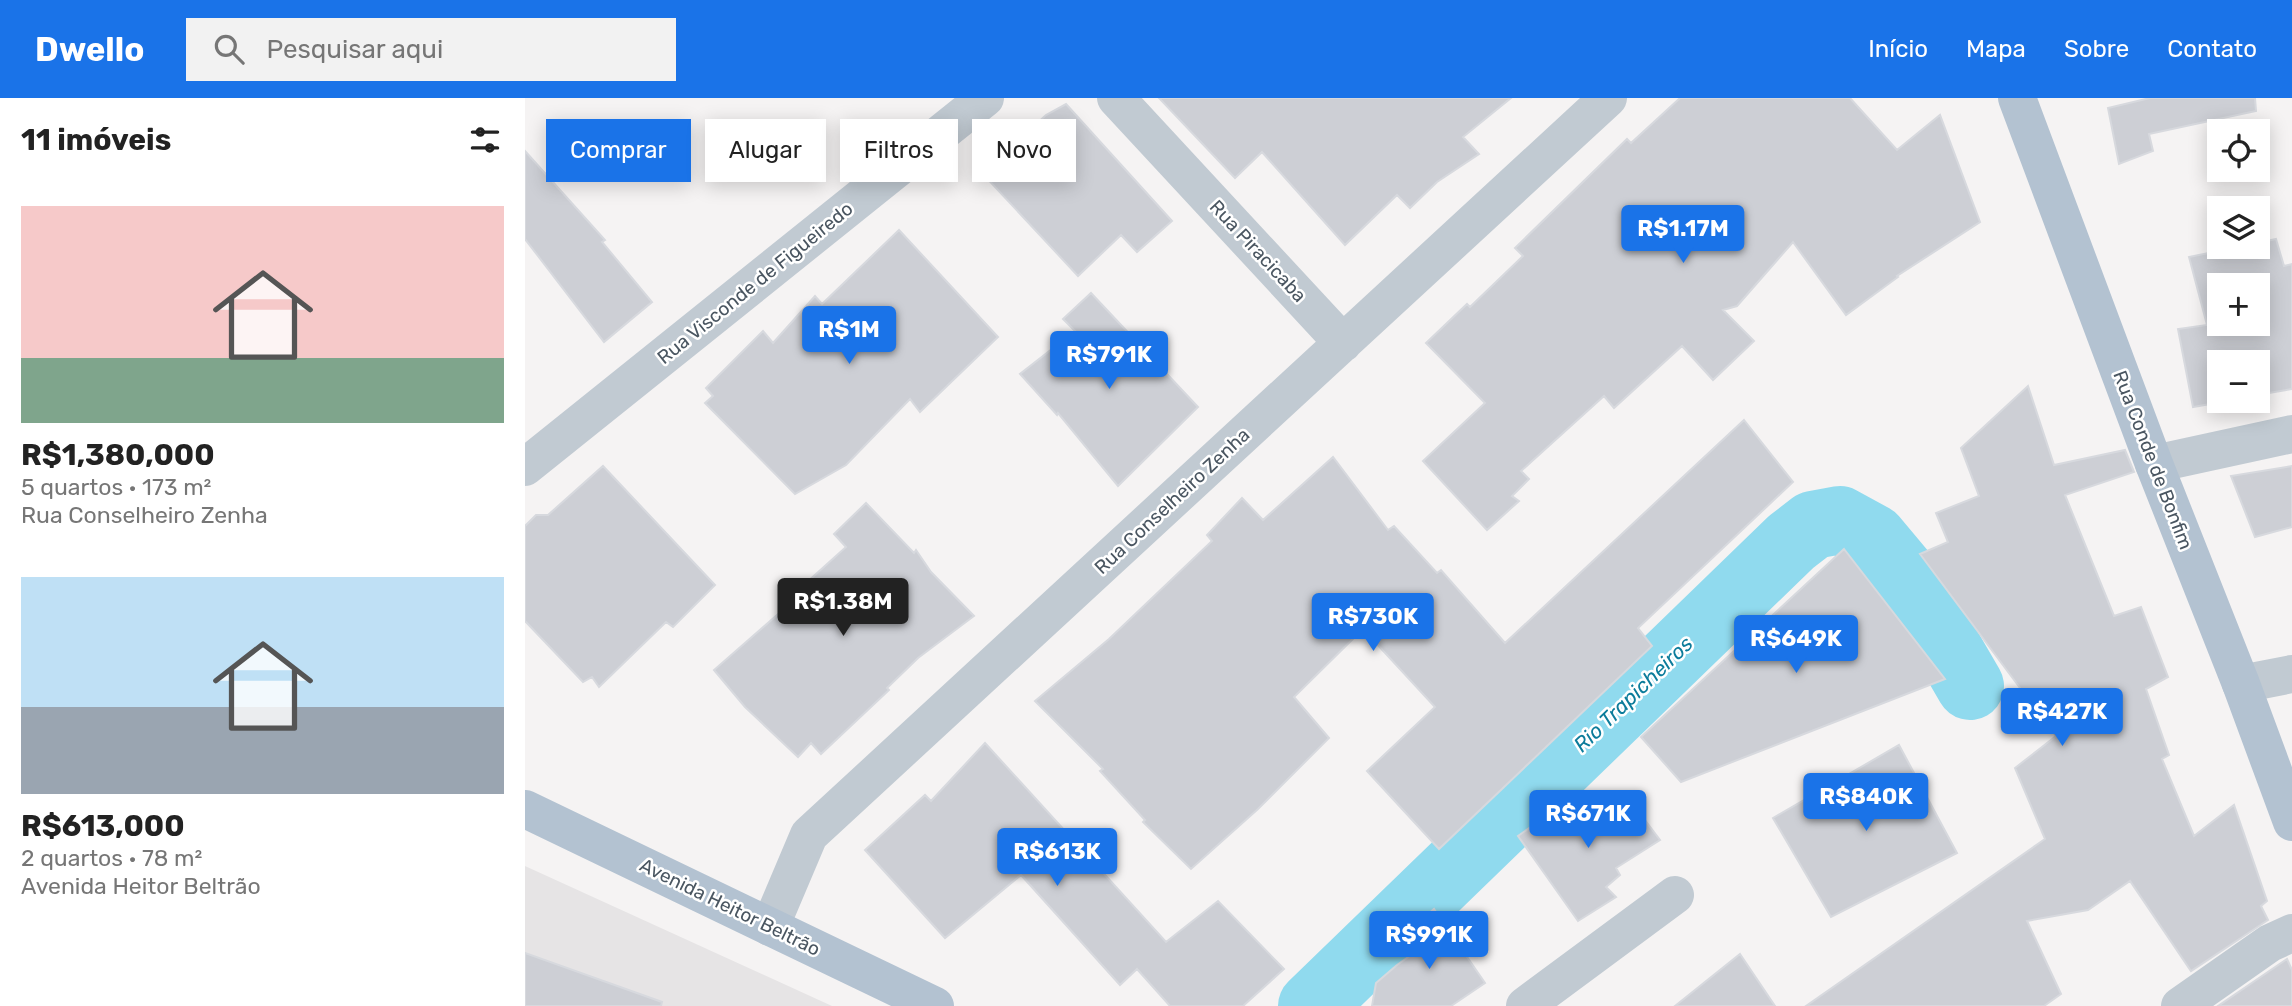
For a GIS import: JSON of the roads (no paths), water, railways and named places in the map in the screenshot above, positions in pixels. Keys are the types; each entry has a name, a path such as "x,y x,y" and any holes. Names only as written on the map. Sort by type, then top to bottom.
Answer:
{"main road":[{"name":"Rua Conde de Bonfim","path":"2017,98 2292,822"},
{"name":"Avenida Heitor Beltrão","path":"525,809 935,1006"}],"street":[{"name":"Rua Visconde de Figueiredo","path":"525,467 985,98"},
{"name":"Rua Piracicaba","path":"1116,98 1343,343"},
{"name":"Rua Conselheiro Zenha","path":"771,927 809,835 1608,98"},
{"path":"2154,464 2292,434"},
{"path":"2241,684 2292,674"},
{"path":"1525,1006 1675,895"},
{"path":"2180,1006 2270,943 2292,933"}],"waterway":[{"name":"Rio Trapicheiros","path":"1312,1006 1791,542 1813,525 1840,520 1873,538 1909,581 1970,686"}]}
